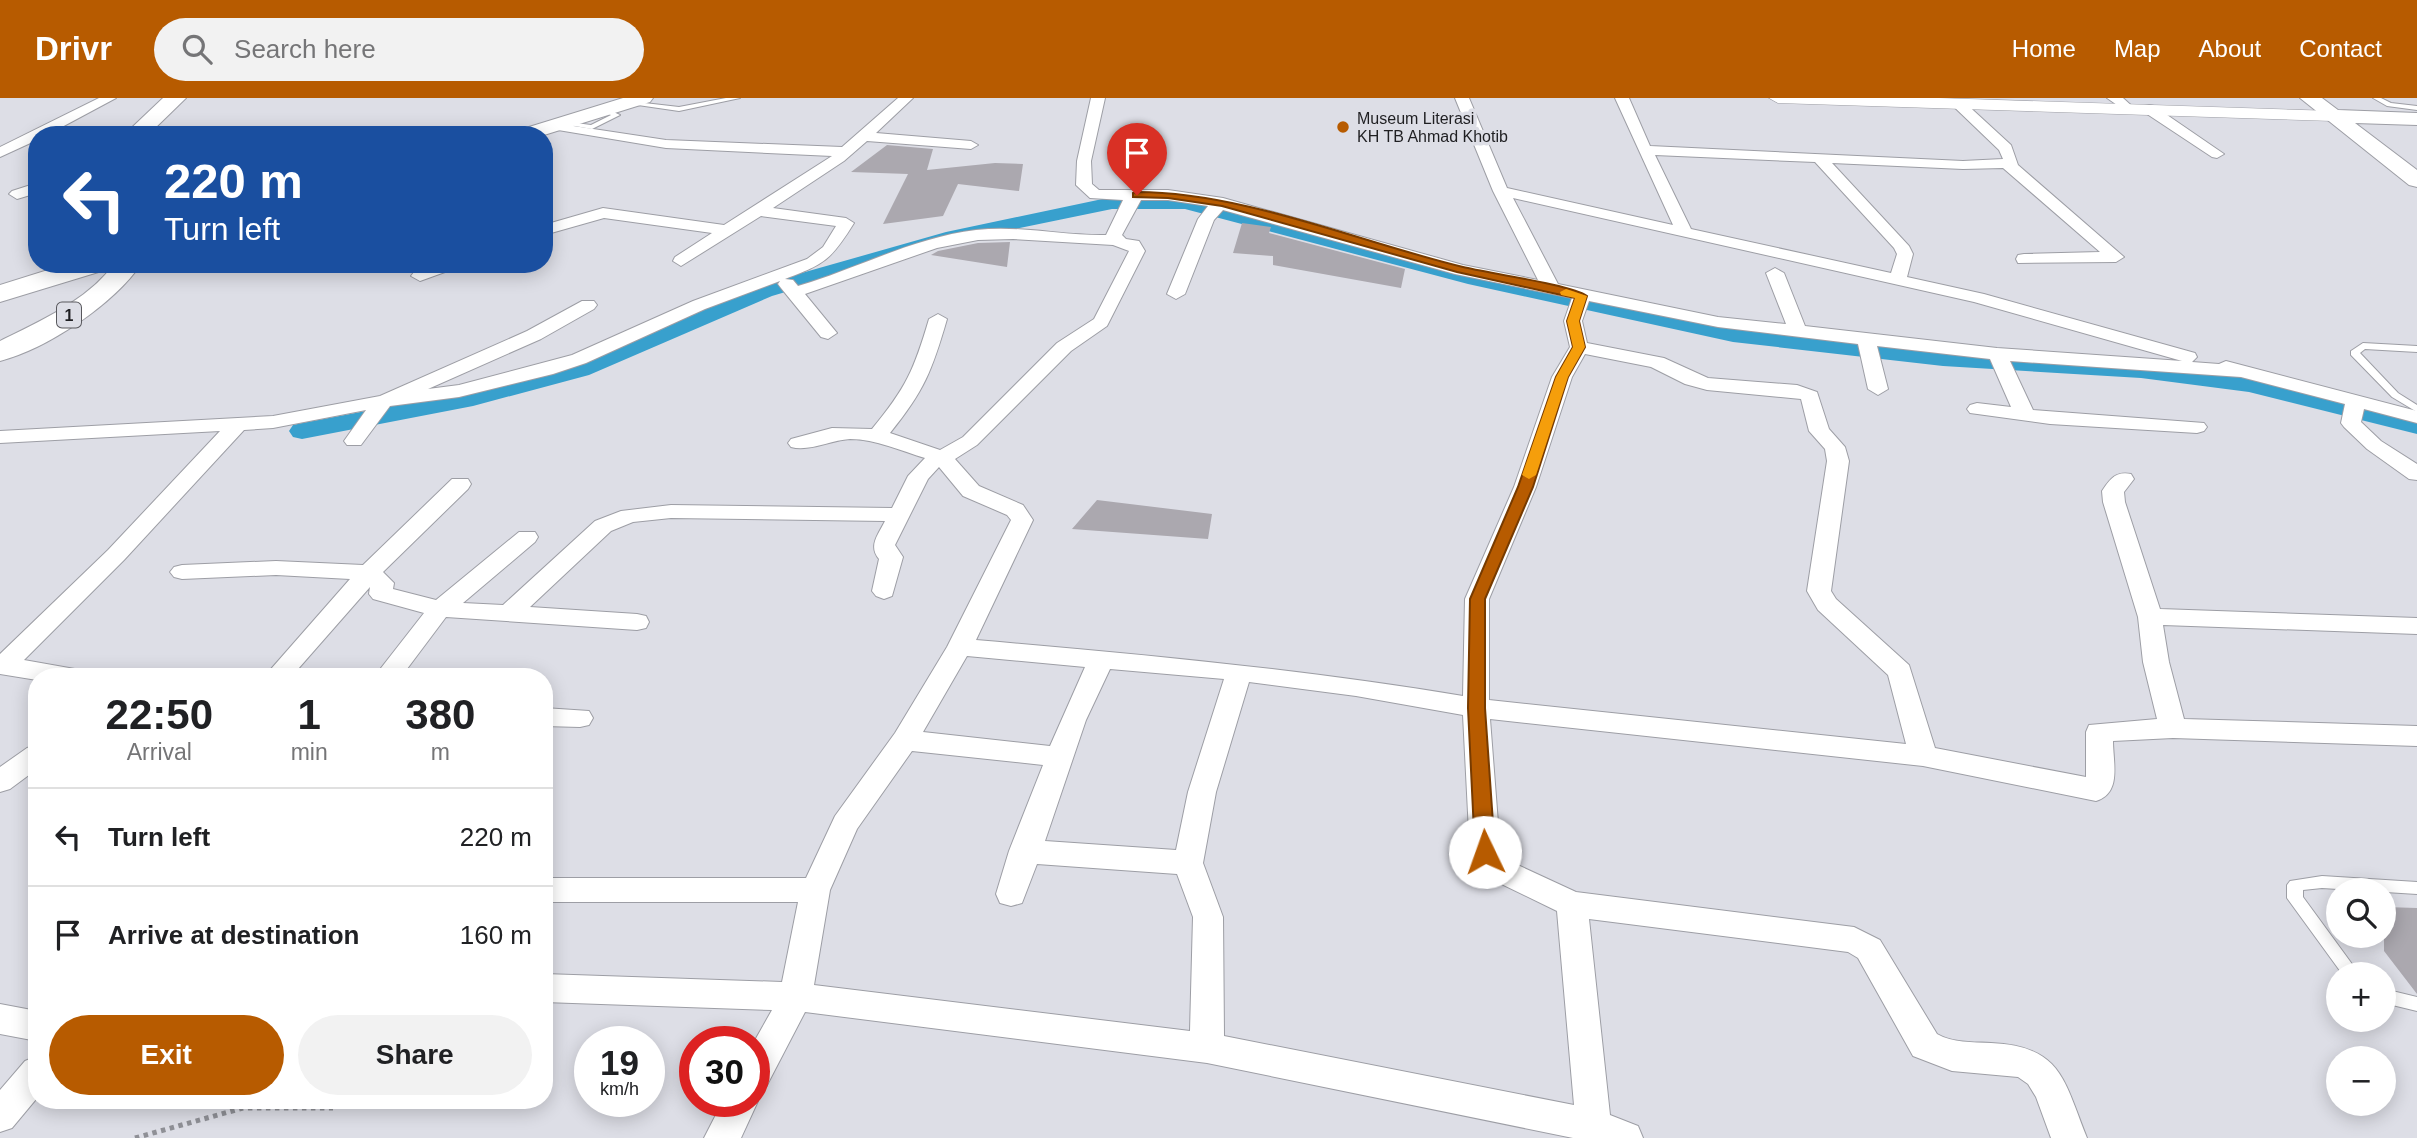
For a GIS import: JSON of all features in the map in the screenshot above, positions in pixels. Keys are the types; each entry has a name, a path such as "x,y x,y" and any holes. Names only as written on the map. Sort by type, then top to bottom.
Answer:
{"highway":[{"path":"145,126 175,98"},
{"path":"40,282 60,273"},
{"path":"0,294 68,273"},
{"name":"1","path":"0,352 62,320 123,273"},
{"path":"40,282 73,301 74,308 62,320"}],"main road":[{"path":"2310,98 2358,117 2417,161"},
{"path":"550,126 633,100"},
{"path":"2333,107 2417,180"},
{"path":"2358,117 2417,119"}],"street":[{"path":"52,126 109,98"},
{"path":"681,261 762,211 848,152 906,98"},
{"path":"1098,98 1084,161 1083,185 1095,195 1131,203 1168,195 1214,211 1461,270 1551,288 1579,303 1798,332 1868,346 2000,360 2241,371"},
{"path":"1462,98 1501,191 1551,288"},
{"path":"1622,98 1684,231"},
{"path":"1778,98 1958,103 2120,103 2149,109 2333,107"},
{"path":"1645,150 1819,158 2008,164 2013,162 2006,148 1958,103"},
{"path":"2149,109 2217,154"},
{"path":"556,124 666,144 848,152"},
{"path":"0,134 28,133"},
{"path":"864,136 971,145"},
{"path":"0,153 28,138"},
{"path":"1819,158 1901,246 1905,254 1898,280"},
{"path":"2008,164 2070,221 2116,257 2024,259"},
{"path":"17,194 28,191"},
{"path":"1501,191 1979,298 2241,371 2352,409 2417,417"},
{"path":"884,591 891,558 885,552 884,545 919,476 932,463 970,441 1064,347 1101,322 1137,251 1133,244 1121,244 1114,236 1131,203"},
{"path":"762,211 846,223 829,250 786,283"},
{"path":"1176,294 1214,211"},
{"path":"553,227 603,213 729,231"},
{"path":"0,437 237,425 328,414 384,402 459,391 546,370 579,359 699,305 786,283 838,280 889,258 943,242 978,234 1117,240"},
{"path":"420,276 428,273"},
{"path":"1775,273 1798,332"},
{"path":"786,283 828,332"},
{"path":"1579,303 1573,329 1579,347 1562,377 1525,487 1477,599 1476,708 1485,852 1498,869 1572,904 1854,940 1863,944 1870,949 1925,1045 1937,1054 2019,1062 2033,1066 2043,1075 2069,1138"},
{"path":"354,441 384,402 534,335 587,305"},
{"path":"877,436 908,398 924,367 938,319"},
{"path":"1868,346 1878,388"},
{"path":"1579,347 1657,362 1692,380 1707,384 1797,391 1810,396 1818,431 1835,447 1838,461 1819,591 1827,604 1900,671 1923,756"},
{"path":"2000,360 2025,415"},
{"path":"1977,409 2197,427"},
{"path":"2352,409 2351,423 2362,436 2417,474"},
{"path":"2,665 116,555 237,425"},
{"path":"770,1046 796,997 816,890 845,824 905,740 960,648 1022,520 1015,510 971,491 942,457 877,436 854,432 832,434 798,443"},
{"path":"2123,479 2113,491 2115,502 2150,617 2156,662 2173,728"},
{"path":"285,668 369,573 460,484"},
{"path":"507,615 603,526 633,514 735,512 901,515"},
{"path":"394,668 440,609 527,537"},
{"path":"182,572 276,568 369,573 382,583 381,594 440,609 637,622"},
{"path":"2150,617 2417,626"},
{"path":"960,648 1239,672 1356,687 1476,708 1923,756 2096,790 2100,786 2099,732 2173,728 2417,736"},
{"path":"1011,894 1024,851 1073,720 1102,659"},
{"path":"2,665 28,669"},
{"path":"1207,1048 1208,917 1188,863 1202,792 1239,672"},
{"path":"553,717 580,718"},
{"path":"905,740 1061,757"},
{"path":"0,782 28,762"},
{"path":"1024,851 1188,863"},
{"path":"553,890 816,890"},
{"path":"1572,904 1593,1126"},
{"path":"553,988 796,997 1207,1048 1593,1126 1625,1138"},
{"path":"0,1019 28,1024"},
{"path":"0,1116 28,1083"},
{"path":"722,1138 733,1117"}],"lane":[{"path":"633,100 679,109 737,98"},
{"path":"2376,98 2389,105 2417,108"},
{"path":"2411,98 2417,103"},
{"path":"2417,349 2363,346 2354,353 2395,395 2417,409"},
{"path":"2342,962 2295,898 2295,885 2322,882 2417,888"},
{"path":"2396,999 2417,1004"}],"path":[{"path":"135,1138 239,1109"}],"building":[{"path":"887,145 933,149 927,170 995,163 1023,164 1019,191 958,184 943,216 883,224 908,174 851,172"},
{"path":"1242,223 1271,227 1269,233 1405,269 1401,288 1273,265 1273,256 1233,253"},
{"path":"1010,242 1007,267 931,255 938,251 978,243"},
{"path":"1097,500 1212,514 1208,539 1072,529"},
{"path":"2396,907 2417,908 2417,994 2396,967 2396,962 2392,962 2384,948 2396,948"}],"waterway":[{"path":"302,431 473,398 580,370 764,291 953,236 1112,203 1185,203 1468,277 1733,335 1943,359 2141,371 2249,384 2417,426"}],"slow traffic":[{"path":"1529,475 1562,377 1579,347 1573,321 1581,296 1566,292"}],"place":[{"name":"Museum Literasi KH TB Ahmad Khotib","path":"1343,127"}],"route":[{"path":"1137,195 1168,195 1223,204 1461,270 1581,296 1573,321 1579,347 1562,377 1525,487 1477,599 1476,708 1485,852"}]}
